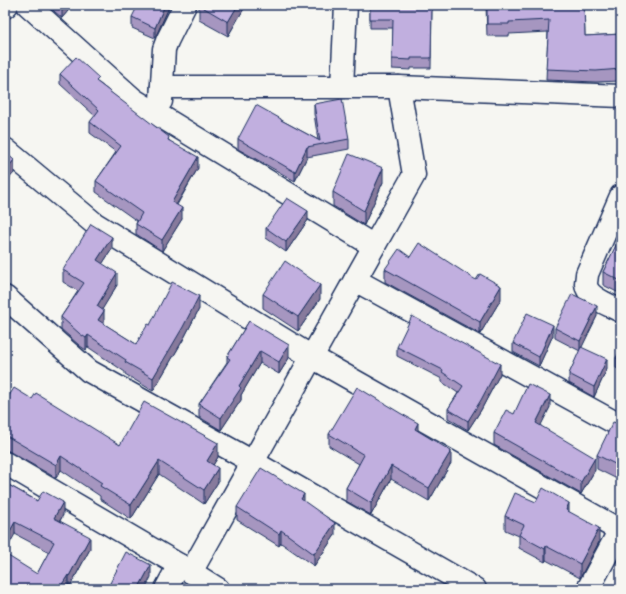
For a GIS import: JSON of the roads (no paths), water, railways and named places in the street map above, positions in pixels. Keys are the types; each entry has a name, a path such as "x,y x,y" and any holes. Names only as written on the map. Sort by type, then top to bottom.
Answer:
{"street":[{"path":"28,5 134,100 374,246"},
{"path":"160,117 164,49 185,5"},
{"path":"342,87 346,5"},
{"path":"162,87 399,87 621,96"},
{"path":"166,589 186,569 253,462 414,175 399,87"},
{"path":"5,149 96,224 312,357 621,530 588,589"},
{"path":"621,196 587,274 586,285 590,293 621,311"},
{"path":"355,280 621,426"},
{"path":"5,297 89,371 253,462 475,589"},
{"path":"5,463 218,589"}]}
